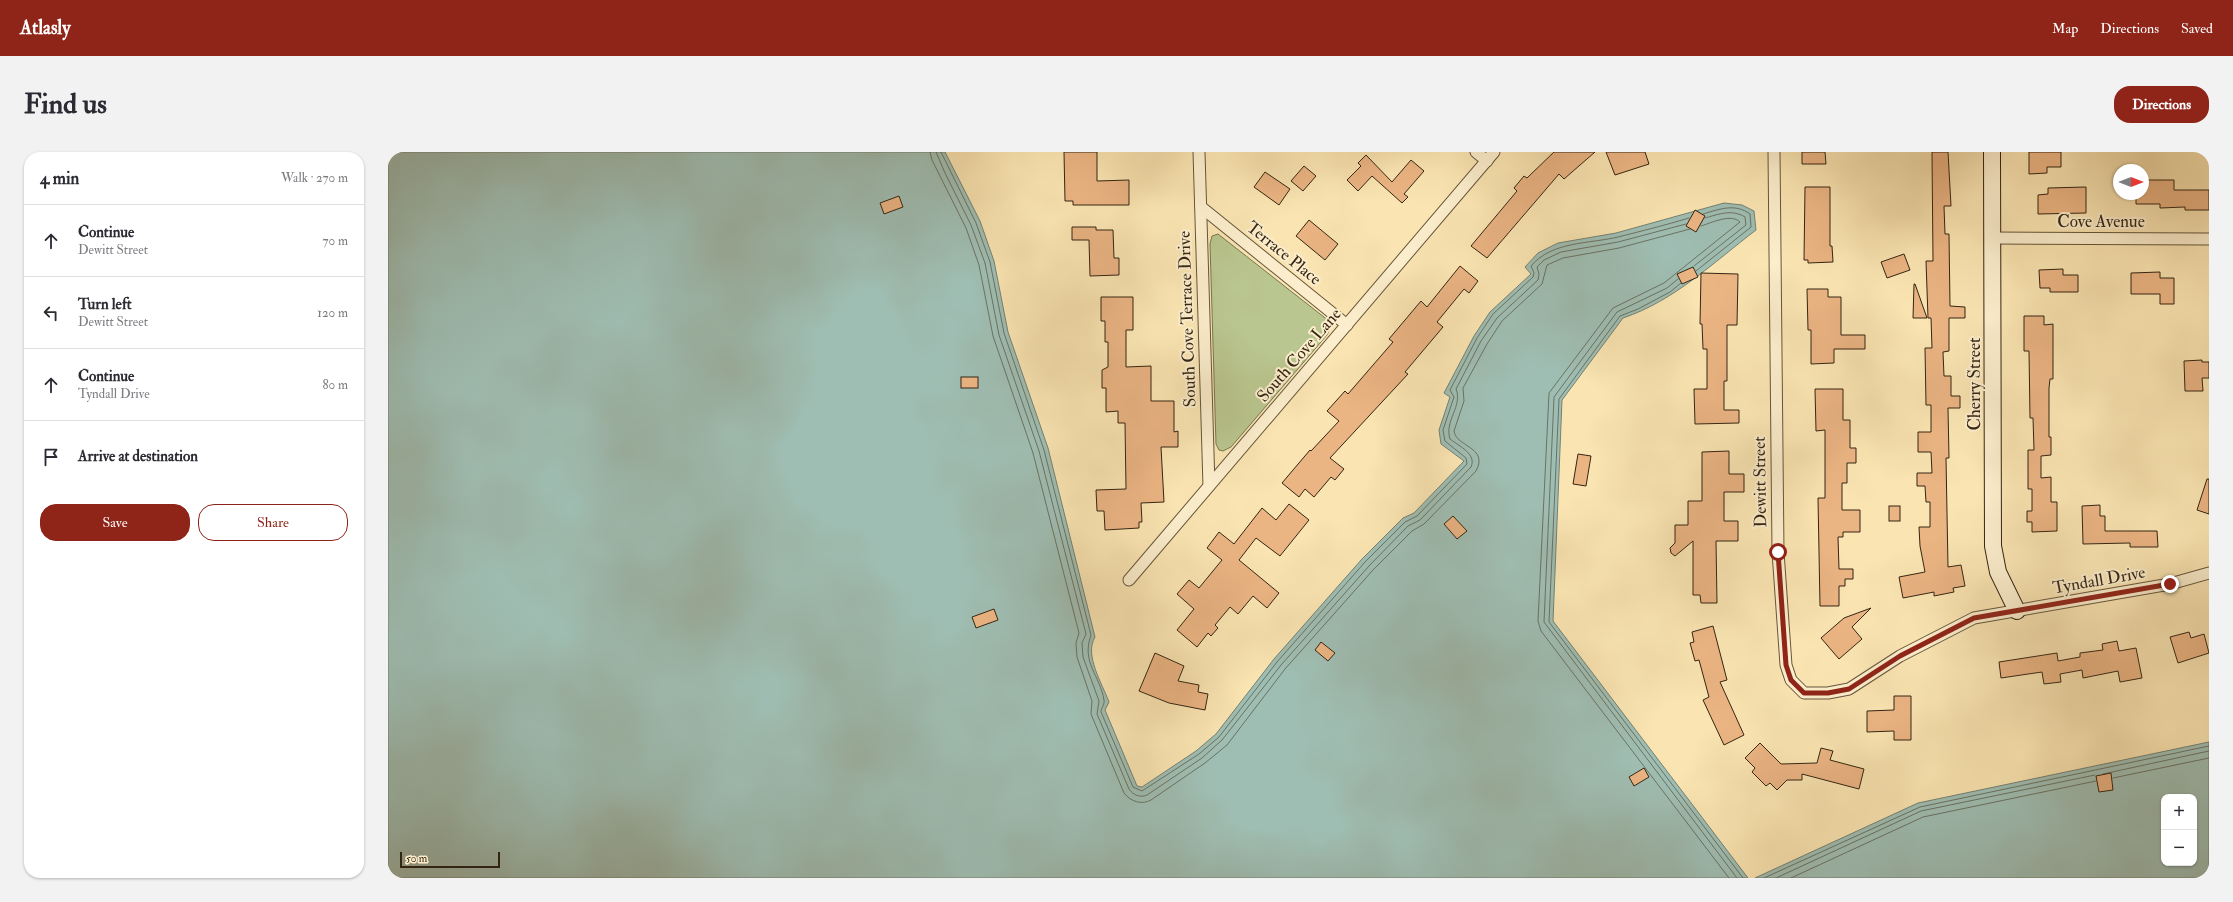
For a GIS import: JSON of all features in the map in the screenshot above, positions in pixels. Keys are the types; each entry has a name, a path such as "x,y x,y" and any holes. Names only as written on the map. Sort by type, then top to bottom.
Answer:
{"street":[{"name":"South Cove Terrace Drive","path":"1199,152 1209,486"},
{"path":"1476,152 1487,161"},
{"name":"South Cove Lane","path":"1129,580 1494,152"},
{"name":"Dewitt Street","path":"1774,152 1778,552 1786,665 1791,680 1804,693 1828,693 1849,689 1900,656 1974,618 2017,611"},
{"name":"Cherry Street","path":"1992,152 1993,546 1998,572 2017,611"},
{"name":"Terrace Place","path":"1201,207 1347,325"},
{"name":"Cove Avenue","path":"1993,238 2209,239"},
{"name":"Tyndall Drive","path":"2017,611 2170,584 2209,573"}],"green space":[{"path":"1218,234 1329,321 1331,327 1327,335 1231,447 1223,451 1219,450 1216,444 1210,244 1212,236"}],"water":[{"path":"388,152 945,152 980,221 994,261 1008,332 1048,448 1095,637 1092,644 1093,660 1095,669 1109,702 1105,710 1137,786 1142,787 1196,751 1216,734 1274,659 1362,559 1403,518 1414,513 1464,461 1441,444 1439,430 1450,397 1444,393 1474,336 1490,312 1531,274 1525,267 1538,253 1558,243 1616,233 1724,203 1742,205 1754,211 1756,230 1693,280 1659,302 1642,311 1623,318 1562,400 1553,621 1748,878 388,878"},
{"path":"2209,742 2209,878 1755,878 1918,803"}],"building":[{"path":"1064,152 1097,152 1097,181 1129,180 1129,205 1073,205 1073,201 1065,201"},
{"path":"1554,152 1595,152 1564,179 1559,174 1487,258 1471,246 1517,191 1514,188 1524,176 1527,178"},
{"path":"1606,152 1645,152 1649,164 1615,175"},
{"path":"1802,152 1825,152 1826,164 1802,164"},
{"path":"1932,152 1948,152 1951,206 1944,206 1945,234 1949,234 1950,306 1965,307 1965,318 1949,318 1949,351 1943,352 1944,376 1951,376 1951,396 1960,396 1960,408 1948,408 1949,458 1946,458 1948,567 1961,565 1965,586 1953,588 1954,592 1934,596 1934,592 1903,598 1899,577 1925,572 1920,546 1919,527 1930,527 1930,502 1926,502 1925,486 1917,486 1917,473 1932,473 1931,452 1918,452 1918,432 1931,432 1931,405 1926,405 1925,348 1932,348 1931,318 1928,318 1926,261 1933,261"},
{"path":"2029,152 2061,152 2061,167 2047,167 2047,173 2029,174"},
{"path":"1366,155 1392,182 1411,160 1424,171 1404,194 1408,197 1402,203 1372,176 1358,191 1347,180 1361,166 1358,163"},
{"path":"1304,166 1316,176 1303,191 1291,181"},
{"path":"1265,172 1290,189 1279,205 1254,187"},
{"path":"2149,180 2174,180 2174,190 2209,190 2209,210 2185,210 2185,207 2160,208 2160,204 2136,204 2136,200 2149,200"},
{"path":"1805,187 1830,187 1830,246 1832,246 1833,262 1808,263 1808,260 1804,260"},
{"path":"2086,187 2086,213 2038,214 2038,195 2048,194 2048,188"},
{"path":"899,196 903,207 884,214 880,203"},
{"path":"1695,210 1705,216 1696,232 1686,226"},
{"path":"1309,220 1338,244 1325,260 1296,236"},
{"path":"1072,227 1096,227 1096,230 1113,230 1114,258 1119,258 1119,275 1090,276 1089,240 1072,240"},
{"path":"1904,254 1910,270 1887,278 1881,262"},
{"path":"1460,266 1478,281 1469,293 1464,289 1437,322 1443,327 1405,372 1408,374 1330,458 1344,469 1335,480 1331,477 1314,497 1305,489 1299,497 1282,483 1310,450 1311,451 1339,421 1327,411 1345,391 1348,394 1393,342 1389,339 1421,301 1427,307"},
{"path":"1693,267 1698,277 1682,284 1677,274"},
{"path":"2063,269 2063,275 2078,275 2078,292 2050,292 2050,288 2040,288 2039,270"},
{"path":"2160,272 2160,278 2174,278 2174,304 2160,304 2160,294 2131,294 2131,273"},
{"path":"1701,273 1738,274 1737,325 1727,325 1727,381 1724,381 1724,410 1739,410 1739,423 1695,424 1694,389 1707,389 1707,349 1703,349 1702,324 1700,324"},
{"path":"1915,284 1927,318 1913,318"},
{"path":"1807,289 1828,289 1828,297 1841,297 1841,335 1865,335 1865,349 1834,349 1834,363 1811,364 1811,330 1808,330"},
{"path":"1101,297 1133,297 1133,330 1126,330 1126,367 1151,366 1151,401 1174,401 1174,432 1178,431 1178,447 1161,447 1164,502 1141,503 1142,522 1139,522 1139,528 1105,530 1104,511 1097,511 1096,490 1126,489 1125,423 1118,423 1118,411 1106,412 1106,388 1102,388 1102,370 1108,367 1108,342 1105,342 1105,321 1101,321"},
{"path":"2024,316 2044,316 2044,325 2053,324 2053,379 2050,379 2049,388 2049,437 2051,437 2051,455 2041,456 2041,478 2051,477 2051,502 2057,502 2057,531 2032,532 2032,522 2027,522 2027,511 2032,511 2032,489 2028,489 2028,450 2034,450 2033,418 2030,418 2029,351 2024,351"},
{"path":"2202,360 2202,362 2209,362 2209,378 2202,378 2203,391 2185,391 2184,361"},
{"path":"961,377 978,377 978,388 961,388"},
{"path":"1815,389 1843,389 1843,420 1850,420 1850,448 1856,448 1856,463 1847,463 1847,483 1842,483 1842,510 1860,510 1860,532 1843,532 1843,537 1838,537 1839,569 1853,569 1853,579 1845,579 1845,586 1839,586 1839,606 1820,606 1818,498 1825,498 1825,430 1816,431"},
{"path":"1729,451 1729,474 1744,474 1744,492 1724,492 1724,521 1738,521 1738,541 1716,541 1717,603 1701,603 1700,595 1693,595 1693,541 1675,556 1671,553 1670,548 1675,543 1675,525 1688,525 1688,501 1702,501 1702,452"},
{"path":"1578,454 1591,456 1586,486 1573,484"},
{"path":"2207,479 2209,479 2209,514 2197,510"},
{"path":"1289,504 1309,520 1280,556 1256,538 1239,560 1279,593 1267,608 1253,596 1238,614 1230,607 1215,625 1218,628 1211,636 1208,633 1197,647 1177,630 1194,609 1177,594 1189,580 1199,588 1222,560 1207,548 1219,532 1234,544 1262,508 1276,520"},
{"path":"2100,505 2100,516 2105,516 2105,531 2157,531 2158,547 2130,547 2130,543 2083,544 2082,506"},
{"path":"1889,506 1900,506 1900,521 1889,521"},
{"path":"1453,516 1467,531 1457,539 1444,524"},
{"path":"1871,608 1852,627 1862,639 1839,659 1821,638 1844,618"},
{"path":"994,609 998,620 976,628 972,617"},
{"path":"1713,626 1727,680 1720,682 1744,735 1724,745 1703,700 1709,697 1699,660 1695,661 1690,643 1694,642 1692,632"},
{"path":"2189,632 2191,638 2204,634 2209,653 2178,663 2170,637"},
{"path":"2117,641 2119,651 2136,648 2142,678 2120,682 2118,671 2083,678 2082,670 2060,674 2061,682 2044,684 2042,672 2001,678 1999,662 2057,653 2058,661 2080,657 2080,653 2103,650 2102,644"},
{"path":"1321,642 1335,653 1328,661 1315,650"},
{"path":"1155,653 1184,666 1178,681 1199,685 1198,692 1208,694 1205,710 1169,703 1139,691"},
{"path":"1894,696 1911,696 1911,740 1894,740 1894,731 1867,732 1867,711 1894,710"},
{"path":"1760,743 1781,764 1817,763 1821,748 1833,751 1830,760 1864,769 1859,789 1802,774 1802,780 1787,780 1777,790 1770,783 1766,786 1752,772 1755,768 1745,758"},
{"path":"1644,768 1649,777 1634,786 1629,777"},
{"path":"2111,773 2113,790 2099,792 2096,776"}],"route":[{"path":"1778,552 1786,665 1791,680 1804,693 1828,693 1849,689 1900,656 1974,618 2170,584"}]}
